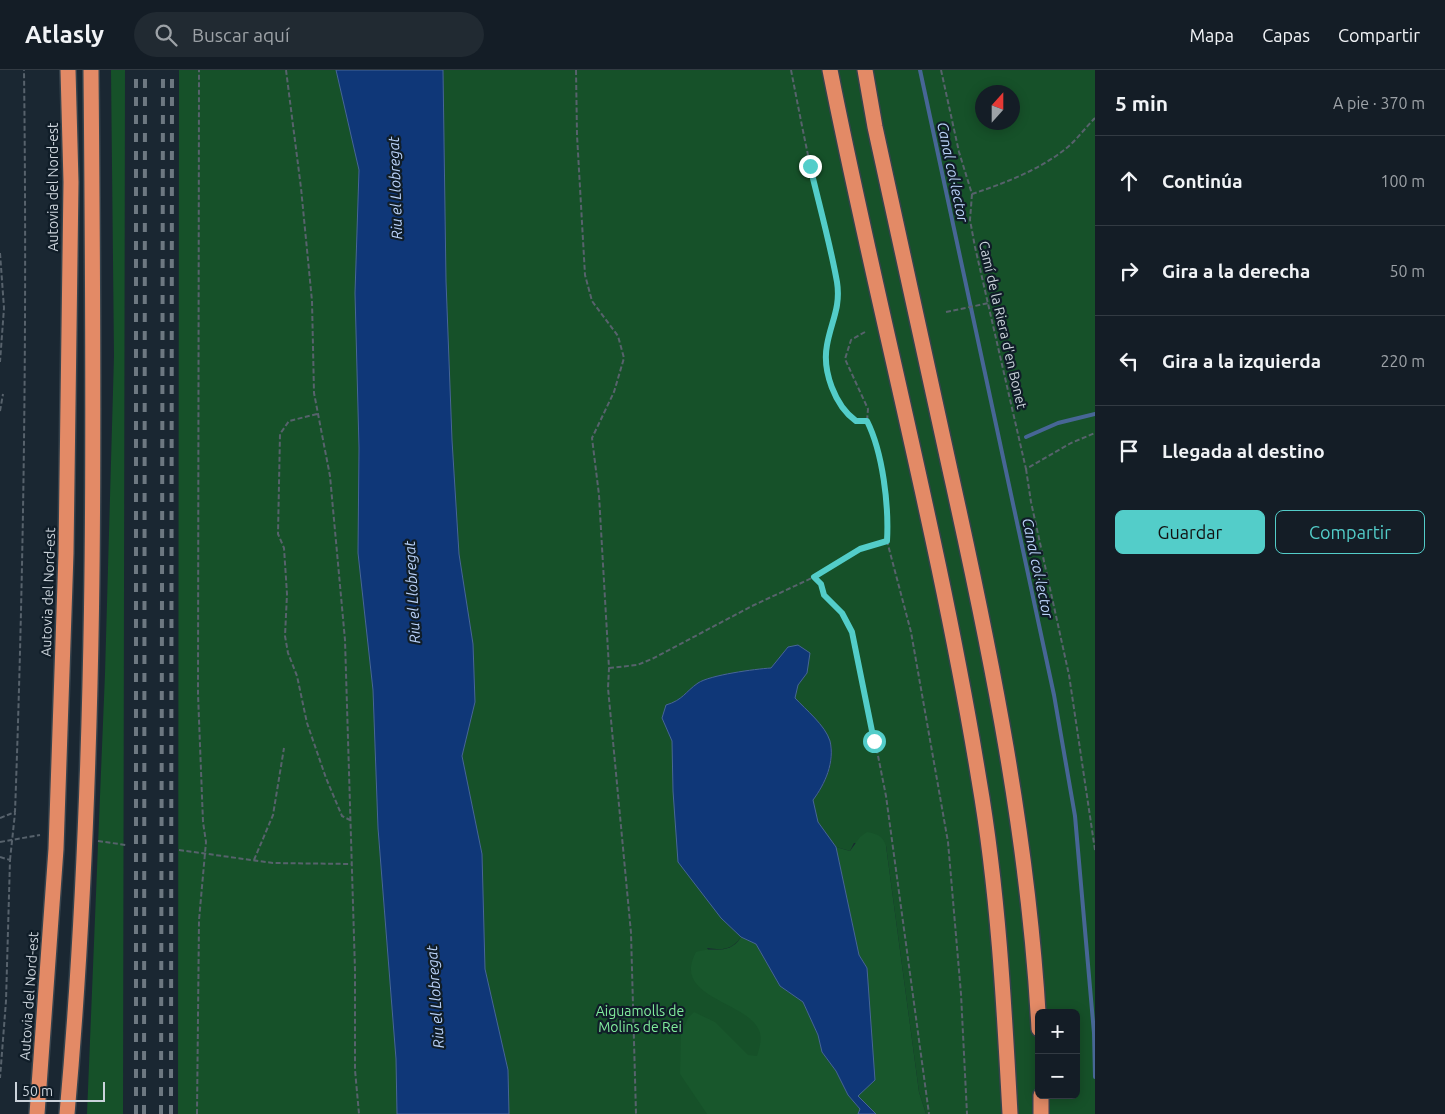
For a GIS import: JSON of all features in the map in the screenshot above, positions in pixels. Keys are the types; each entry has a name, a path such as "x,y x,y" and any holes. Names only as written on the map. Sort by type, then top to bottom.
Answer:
{"highway":[{"name":"Autovia del Nord-est","path":"37,1114 56,849 66,553 71,182 68,70"},
{"path":"67,1114 77,997 92,661 93,296 91,70"},
{"path":"830,70 852,184 932,538 978,773 990,854 999,936 1010,1114"},
{"path":"865,70 875,127 1000,710 1022,851 1032,936 1037,1009"},
{"path":"1041,1099 1042,1114"}],"path":[{"path":"0,1078 6,1001 10,860 15,812 24,502 24,70"},
{"path":"197,1114 199,920 205,854 198,694 199,70"},
{"path":"286,70 307,254 314,348 314,393 330,476 345,640 355,970 355,1070 359,1114"},
{"path":"576,70 577,135 585,275 592,301 618,336 624,358 614,392 592,438 600,495 609,668 608,688 631,933 636,1114"},
{"path":"791,70 810,166 837,282 839,304 826,348 829,375 834,391 848,414 856,421 867,421"},
{"path":"941,70 957,145 972,194 999,185 1036,168 1068,146 1095,118"},
{"name":"Camí de la Riera d'en Bonet","path":"972,194 970,220 1026,469 1031,502 1069,675 1095,850"},
{"path":"0,253 4,308 0,362"},
{"path":"946,312 989,303"},
{"path":"865,332 850,340 845,359 868,409 867,421 878,451 888,520 887,541 910,632 948,842 961,994 967,1114"},
{"path":"0,411 3,394"},
{"path":"318,414 289,421 280,434 278,534 284,548 287,594 285,636 297,676 307,723 326,778 342,816 346,820 350,820"},
{"path":"1026,469 1071,443 1095,433"},
{"path":"609,668 637,665 652,659 752,606 814,577 860,549 887,541"},
{"path":"814,577 821,584 824,595 842,613 856,645 886,796 921,1071 929,1114"},
{"path":"254,860 273,815 284,748"},
{"path":"0,818 15,812"},
{"path":"0,842 40,835"},
{"path":"98,840 126,845"},
{"path":"179,850 273,863 351,864"},
{"path":"0,857 10,860"}],"green space":[{"path":"111,70 125,70 123,1114 87,1114 105,674 114,356"},
{"path":"179,70 336,70 359,170 355,293 359,448 358,553 373,690 378,828 396,1059 397,1114 178,1114"},
{"name":"Aiguamolls de Molins de Rei","path":"443,70 1095,70 1095,1114 926,1114 919,1092 886,846 854,843 850,851 836,847 818,822 813,800 822,788 828,772 832,756 830,741 794,698 798,685 807,673 788,647 771,668 722,675 698,683 680,698 666,705 662,718 672,741 673,791 721,918 741,937 730,947 707,948 833,1114 509,1114 508,1070 485,969 482,854 462,756 475,702 473,644 459,554 452,440 446,281"},
{"path":"867,832 880,836 886,846 919,1092 926,1114 875,1114 858,1096 869,1001 867,968 859,955 836,847 850,851 860,837"},
{"path":"741,937 756,944 780,986 803,1002 818,1035 822,1052 836,1071 848,1095 860,1109 858,1114 707,1114 680,1074 681,1034 688,1018 694,1012 715,1022 748,1055 757,1056 761,1036 754,1022 743,1013 702,990 694,980 691,968 696,952 726,949 736,943"}],"water":[{"name":"Riu el Llobregat","path":"336,70 443,70 446,281 452,440 459,554 473,644 475,702 462,756 482,854 485,969 508,1070 509,1114 397,1114 396,1059 378,828 373,690 358,553 359,448 355,293 359,170"},
{"path":"798,645 810,653 807,673 798,685 795,698 820,724 830,741 831,757 828,772 813,800 818,822 836,847 859,955 867,968 875,1080 858,1096 876,1114 858,1114 860,1109 848,1095 836,1071 822,1052 818,1035 803,1002 780,986 756,944 741,937 721,918 678,862 672,741 662,718 666,705 680,698 698,683 712,677 771,668 788,647"}],"waterway":[{"name":"Canal col·lector","path":"920,70 1054,695 1075,816 1094,1033 1095,1077"},
{"path":"1026,437 1058,423 1095,414"}],"railway":[{"path":"136,70 136,1114"},
{"path":"144,1114 145,70"},
{"path":"161,1114 163,70"},
{"path":"171,1114 172,70"}],"route":[{"path":"810,166 837,282 839,304 826,348 829,375 840,404 856,421 864,423 867,421 874,437 878,451 888,520 887,541 860,549 814,577 821,584 824,595 842,613 852,632 874,741"}]}
